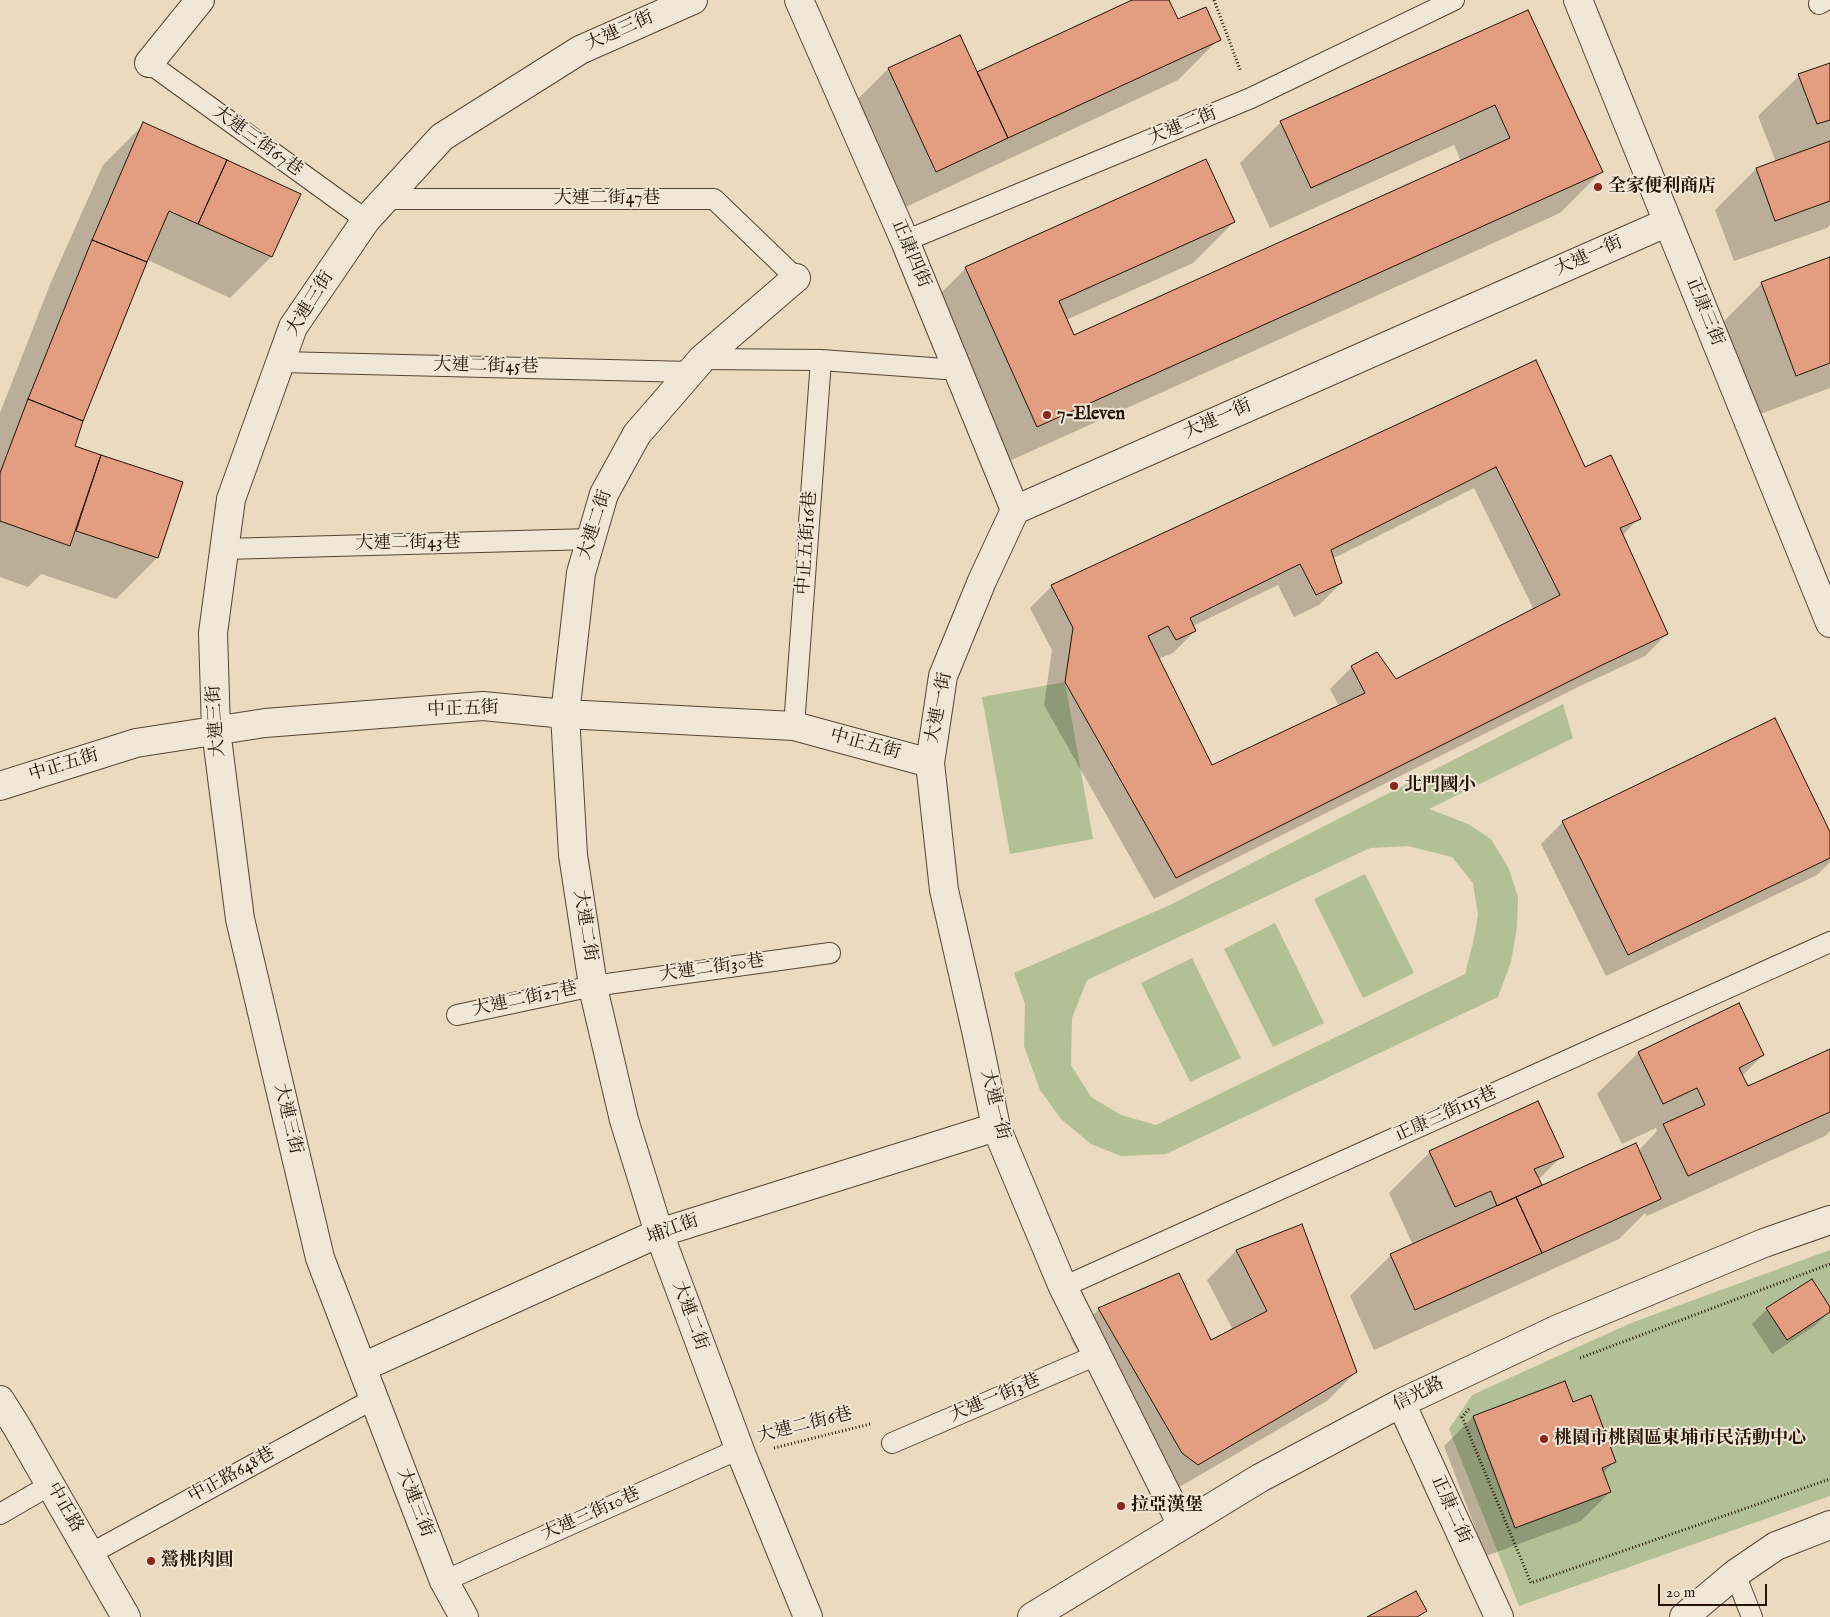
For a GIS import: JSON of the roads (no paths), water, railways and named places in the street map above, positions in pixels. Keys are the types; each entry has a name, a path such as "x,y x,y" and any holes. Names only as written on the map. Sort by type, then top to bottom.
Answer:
{"street":[{"path":"149,63 200,0"},
{"name":"大連三街","path":"464,1617 444,1581 320,1258 240,919 216,730 213,633 231,499 293,327 366,220 442,137 580,50 693,0"},
{"name":"正康四街","path":"799,0 905,240 1015,510"},
{"name":"正康三街","path":"1578,0 1668,222 1825,595 1830,624"},
{"name":"大連一街","path":"1182,1525 1063,1287 996,1127 944,890 930,763 943,676 982,581 1015,510 1668,222"},
{"name":"大連二街","path":"796,278 697,366 637,434 604,494 581,573 565,714 573,855 593,986 624,1120 659,1233 740,1453 808,1617"},
{"name":"中正五街","path":"0,786 136,743 265,722 483,706 565,714 794,726 930,763"},
{"name":"埔江街","path":"363,1367 659,1233 996,1127"},
{"name":"信光路","path":"1032,1617 1260,1478 1401,1403 1558,1329 1764,1243 1830,1220"},
{"name":"中正路","path":"0,1400 126,1617"},
{"name":"正康二街","path":"1401,1403 1498,1617"},
{"path":"1684,1617 1735,1574 1776,1546 1830,1525"}],"lane":[{"name":"大連二街","path":"905,240 1251,98 1454,0"},
{"name":"大連三街67巷","path":"149,63 366,220"},
{"name":"大連二街47巷","path":"386,199 714,198 796,278"},
{"name":"大連二街45巷","path":"280,362 697,366 822,360 959,370"},
{"name":"中正五街16巷","path":"794,726 822,360"},
{"name":"大連二街43巷","path":"224,549 591,539"},
{"name":"正康三街115巷","path":"1063,1287 1830,942"},
{"name":"大連二街30巷","path":"593,986 830,953"},
{"name":"大連二街27巷","path":"457,1014 593,986"},
{"name":"大連一街3巷","path":"892,1443 1097,1355"},
{"name":"中正路648巷","path":"90,1554 374,1398"},
{"name":"大連三街10巷","path":"444,1581 740,1453"},
{"path":"0,1514 50,1485"},
{"path":"1735,1574 1752,1617"}],"place":[{"name":"全家便利商店","path":"1598,187"},
{"name":"7-Eleven","path":"1047,415"},
{"name":"北門國小","path":"1394,786"},
{"name":"桃園市桃園區東埔市民活動中心","path":"1544,1439"},
{"name":"拉亞漢堡","path":"1121,1506"},
{"name":"鶯桃肉圓","path":"151,1561"}]}
